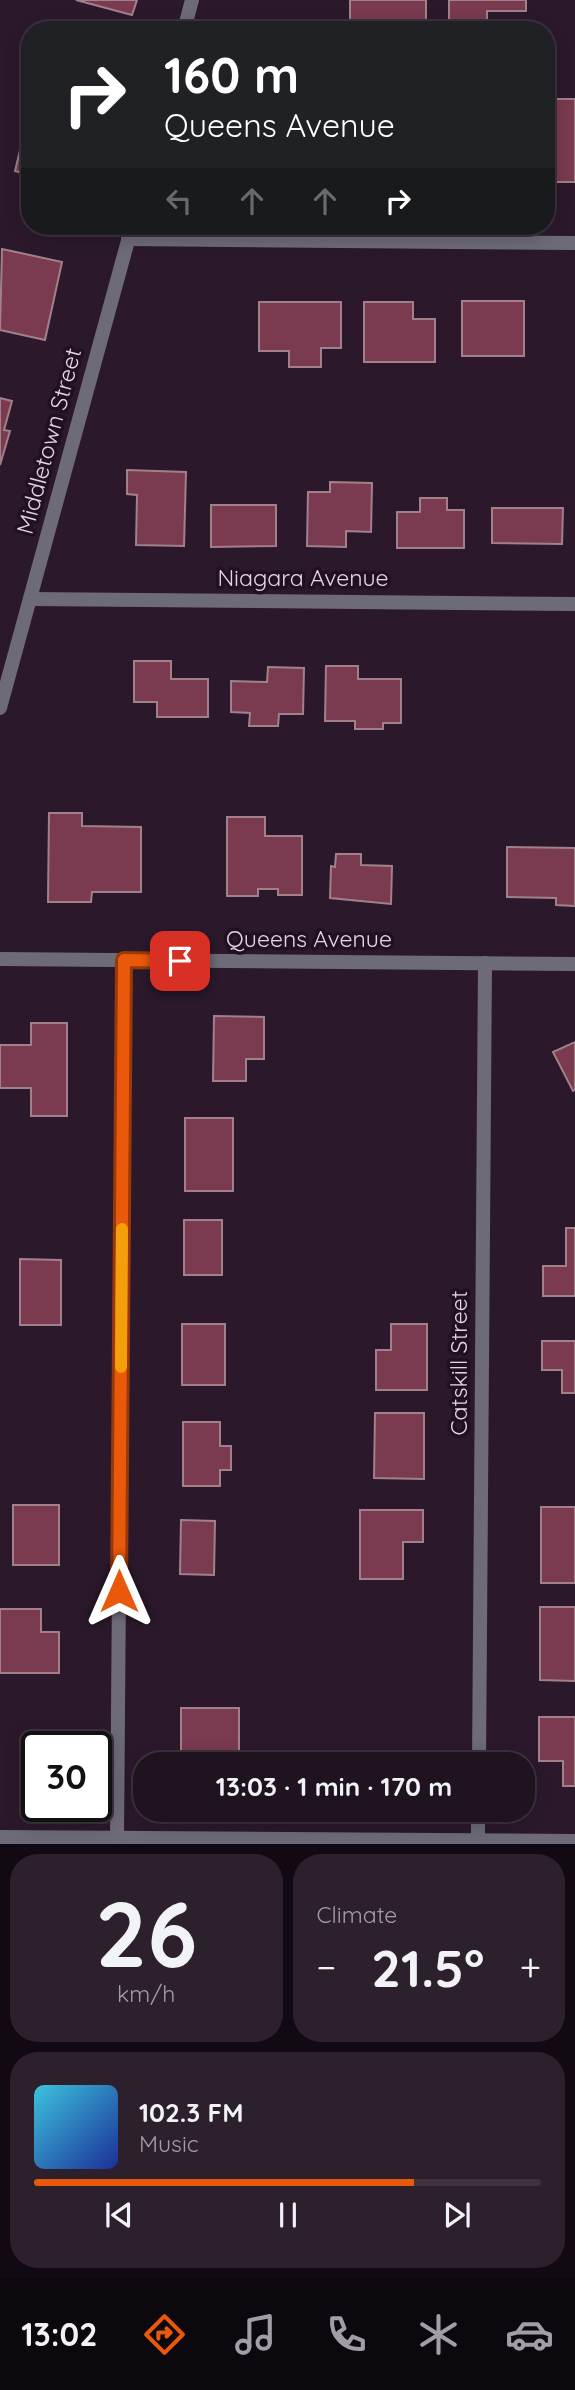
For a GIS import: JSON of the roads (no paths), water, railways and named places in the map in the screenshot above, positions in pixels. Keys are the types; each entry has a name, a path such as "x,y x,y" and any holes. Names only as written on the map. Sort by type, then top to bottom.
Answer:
{"street":[{"path":"186,21 192,0"},
{"name":"Middletown Street","path":"0,708 129,235"},
{"path":"219,235 575,243"},
{"name":"Niagara Avenue","path":"30,599 575,604"},
{"name":"Queens Avenue","path":"0,959 575,964"},
{"path":"117,1838 124,960"},
{"name":"Catskill Street","path":"479,1752 485,963"},
{"path":"478,1822 478,1841"},
{"path":"0,1837 575,1841"}]}
